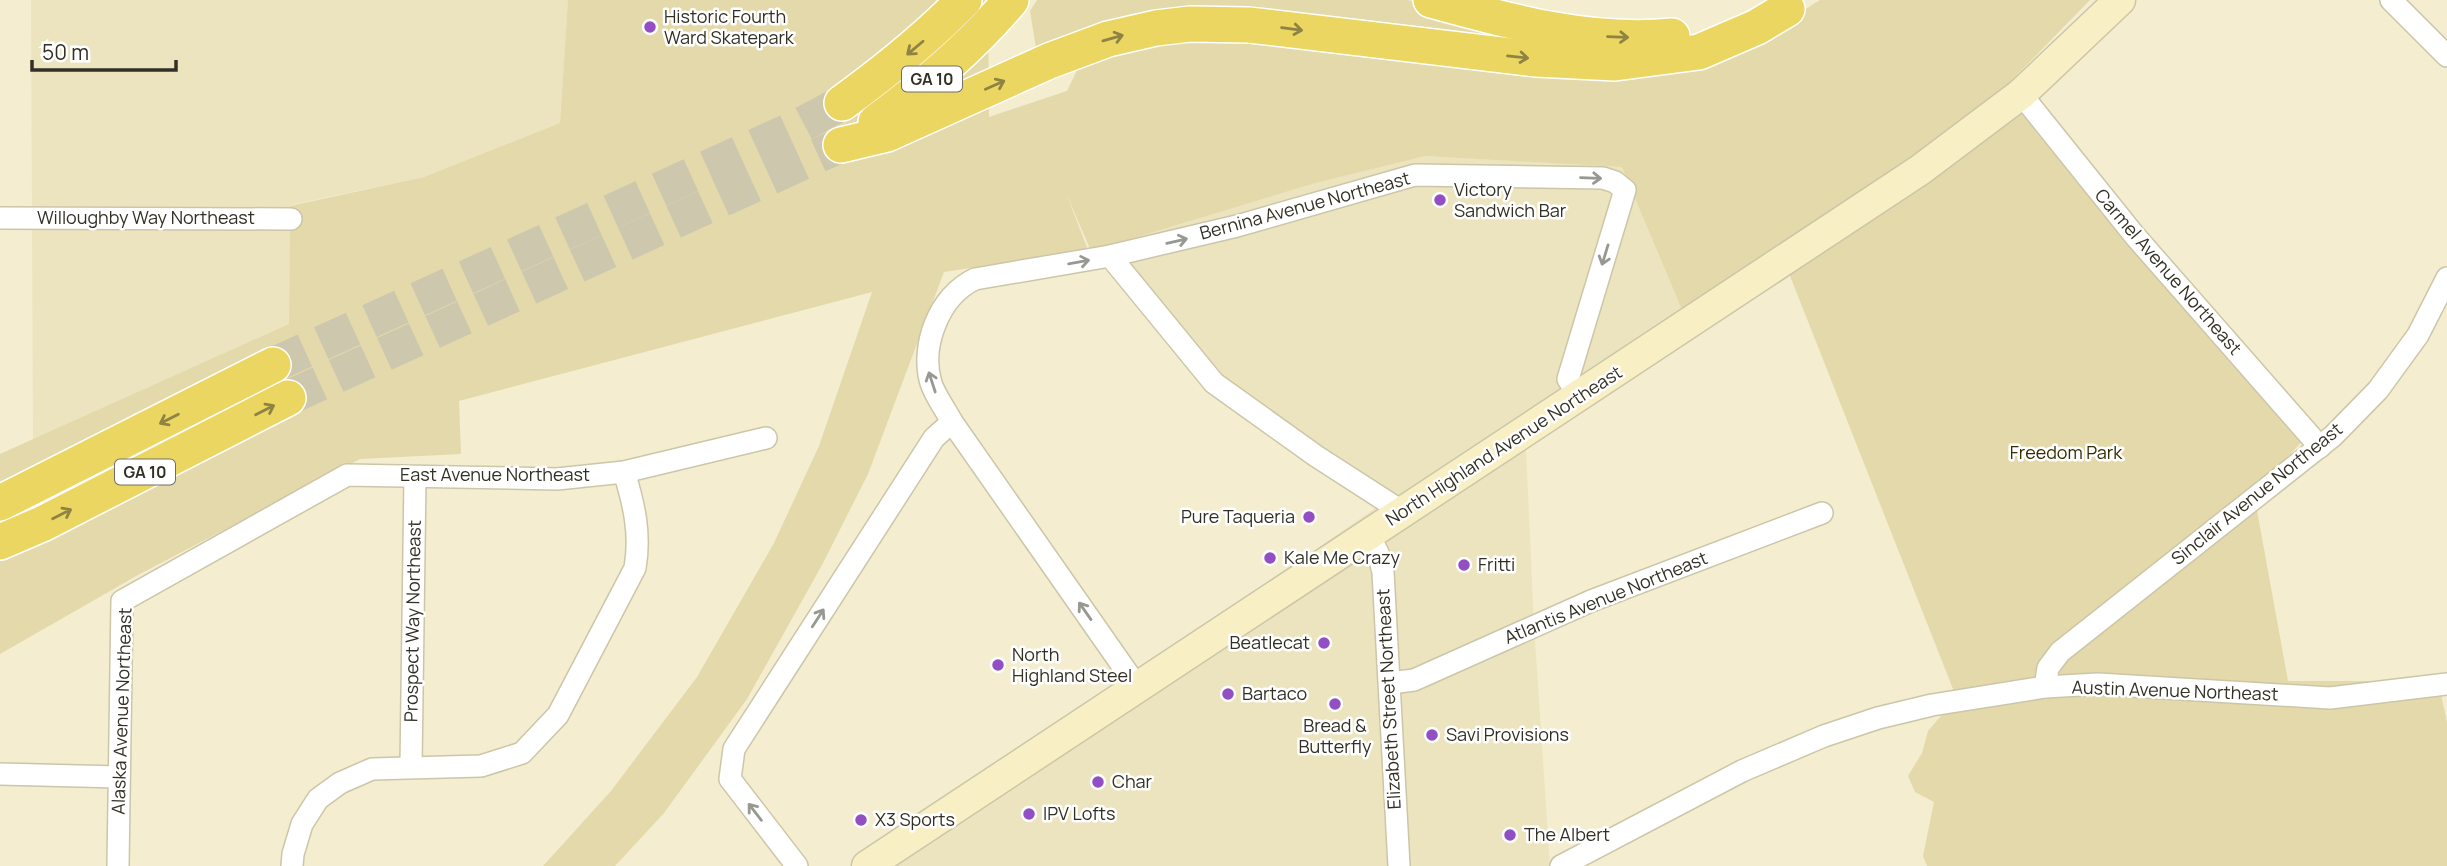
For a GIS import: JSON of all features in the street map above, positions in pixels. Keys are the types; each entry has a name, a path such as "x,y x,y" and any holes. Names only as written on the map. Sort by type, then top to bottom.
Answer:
{"highway":[{"name":"GA 10","path":"842,103 928,37 964,0"},
{"name":"GA 10","path":"1011,0 970,46 918,91 841,145 887,134 1093,44 1134,32 1179,25 1277,27 1536,59 1615,63 1699,52 1757,27 1796,4"},
{"path":"1431,0 1542,28 1597,36 1629,37 1661,37 1730,28 1796,4"},
{"name":"GA 10","path":"0,503 273,365"},
{"name":"GA 10","path":"0,542 42,524 288,398"}],"main road":[{"name":"North Highland Avenue Northeast","path":"867,866 1920,170 2021,94 2120,0"}],"street":[{"path":"2391,0 2447,56"},
{"name":"Carmel Avenue Northeast","path":"2021,94 2135,236 2319,447"},
{"name":"Bernina Avenue Northeast","path":"1138,688 953,422 931,384 926,354 944,305 965,284 975,279 1110,257 1237,226 1415,175 1603,178 1615,182 1625,190 1568,379 1579,396"},
{"name":"Willoughby Way Northeast","path":"0,218 291,219"},
{"path":"1110,257 1213,383 1316,456 1404,512"},
{"name":"Sinclair Avenue Northeast","path":"2045,687 2048,668 2060,652 2319,447 2378,390 2418,335 2447,278"},
{"path":"797,866 730,779 734,749 934,438 953,422"},
{"name":"East Avenue Northeast","path":"347,475 557,478 624,472 766,438"},
{"path":"292,866 302,824 318,799 340,783 372,769 481,766 522,753 558,715 635,568 639,547 636,514 624,472"},
{"name":"Alaska Avenue Northeast","path":"118,866 122,601 347,475"},
{"name":"Prospect Way Northeast","path":"411,766 415,477"},
{"name":"Atlantis Avenue Northeast","path":"1390,683 1414,680 1591,601 1822,513"},
{"name":"Elizabeth Street Northeast","path":"1369,535 1383,572 1399,866"},
{"name":"Austin Avenue Northeast","path":"1561,866 1742,771 1824,736 1878,718 1932,705 2045,687 2098,684 2330,698 2447,684"},
{"path":"0,774 119,777"}],"shaded area":[{"path":"31,0 568,0 560,123 424,177 290,205 289,324 33,440"},
{"path":"1425,156 1623,167 1685,317 1663,358 1526,449 1534,626 1550,866 851,866 1125,683 1384,502 1202,381 1091,251 1312,184"}],"green space":[{"name":"Freedom Park","path":"568,0 988,0 989,117 1067,91 1082,60 1157,39 1737,53 1820,0 2090,0 2009,83 2305,438 2254,494 2288,681 2438,681 2447,722 2447,866 1927,866 1923,856 1934,802 1915,792 1908,776 1922,753 1928,731 1953,702 1955,694 1781,253 1685,317 1622,167 1425,156 1312,184 1091,251 1066,193 1088,250 944,272 868,474 822,565 747,699 664,813 615,866 543,866 611,791 697,677 774,543 819,446 872,292 459,401 461,454 360,459 138,575 0,654 0,454 289,324 290,206 424,177 560,123"},
{"path":"1037,0 1407,0 1516,27 1605,57 1292,22 1037,54 1030,11"}],"tunnel":[{"path":"273,365 797,127 842,103"},
{"path":"288,398 841,145"}],"place":[{"name":"Historic Fourth Ward Skatepark","path":"650,27"},
{"name":"Victory Sandwich Bar","path":"1440,200"},
{"name":"Pure Taqueria","path":"1309,517"},
{"name":"Kale Me Crazy","path":"1270,558"},
{"name":"Fritti","path":"1464,565"},
{"name":"Beatlecat","path":"1324,643"},
{"name":"North Highland Steel","path":"998,665"},
{"name":"Bartaco","path":"1228,694"},
{"name":"Bread & Butterfly","path":"1335,704"},
{"name":"Savi Provisions","path":"1432,735"},
{"name":"Char","path":"1098,782"},
{"name":"IPV Lofts","path":"1029,814"},
{"name":"X3 Sports","path":"861,820"},
{"name":"The Albert","path":"1510,835"}]}
